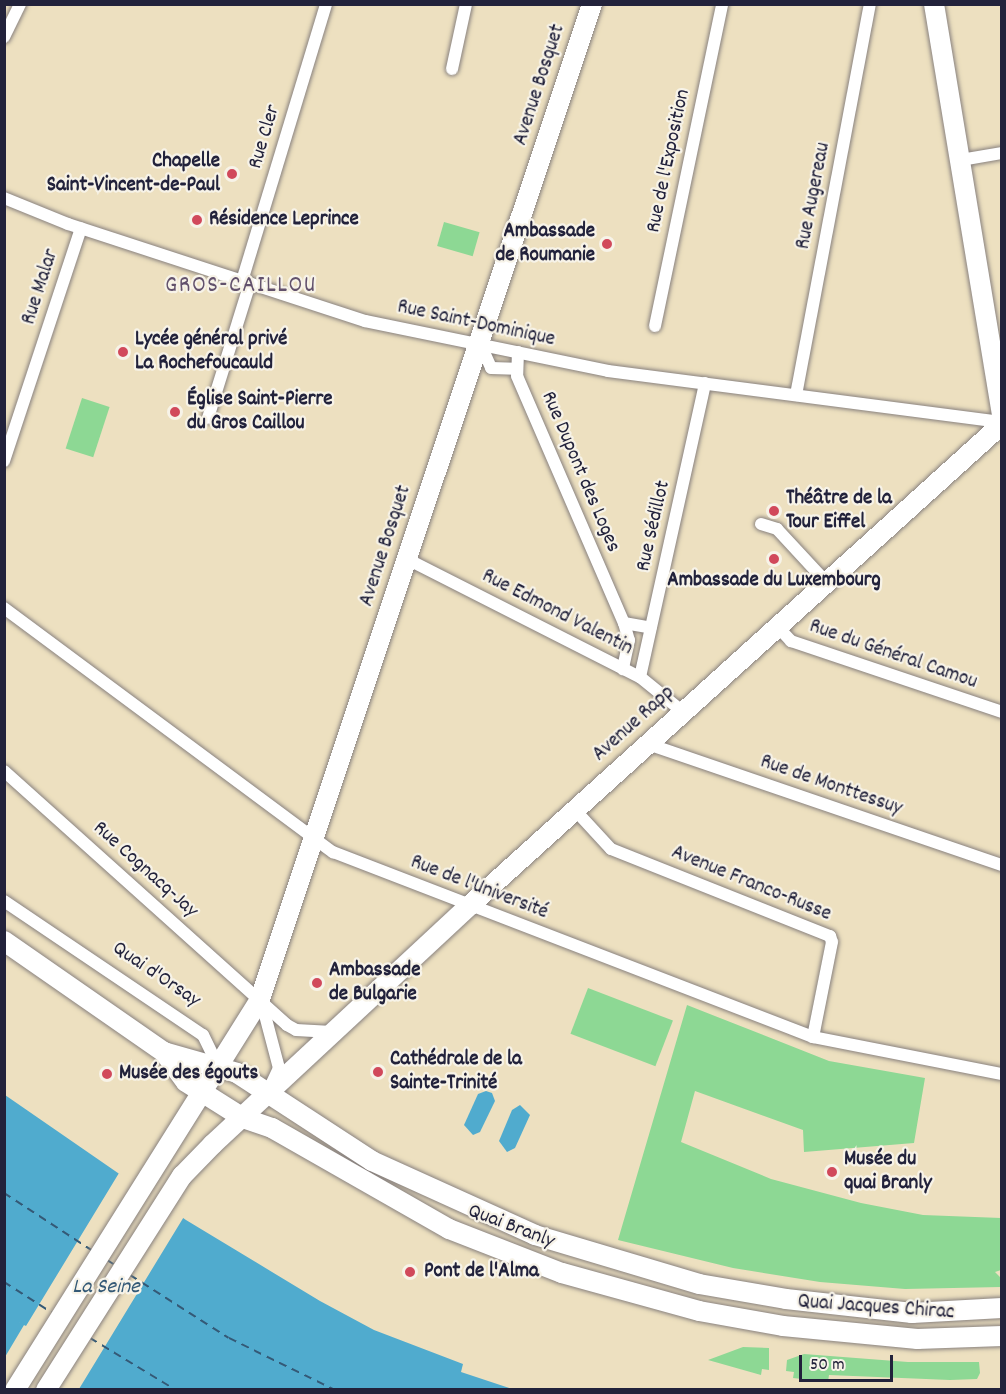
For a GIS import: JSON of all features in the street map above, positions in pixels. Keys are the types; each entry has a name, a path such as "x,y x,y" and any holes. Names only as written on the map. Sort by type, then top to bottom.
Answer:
{"main road":[{"name":"Avenue Bosquet","path":"203,1093 260,999 592,4"},
{"path":"934,4 1000,388 1002,413"},
{"name":"Avenue Rapp","path":"243,1118 332,1032 469,906 1002,423"},
{"path":"4,941 164,1052 219,1068"},
{"path":"18,1385 203,1093 180,1076 164,1052"},
{"name":"Quai Branly","path":"219,1068 237,1073 372,1161 496,1220 593,1254 689,1281 786,1299"},
{"name":"Quai Branly","path":"203,1093 243,1118 272,1128 406,1207 483,1244 562,1273 677,1305 783,1326"},
{"path":"46,1389 182,1176 243,1118"},
{"name":"Quai Jacques Chirac","path":"786,1299 912,1313 1002,1308"},
{"name":"Quai Jacques Chirac","path":"783,1326 917,1339 1002,1336"}],"street":[{"path":"4,37 20,4"},
{"name":"Rue Cler","path":"208,418 326,4"},
{"path":"452,69 466,4"},
{"name":"Rue de l'Exposition","path":"655,326 722,4"},
{"name":"Rue Augereau","path":"796,395 870,4"},
{"path":"961,160 1002,153"},
{"name":"Rue Saint-Dominique","path":"4,198 81,228 355,318 608,371 957,415 1002,423"},
{"name":"Rue Malar","path":"4,461 81,228"},
{"path":"480,343 491,368 514,369 518,352"},
{"name":"Rue Dupont des Loges","path":"514,369 624,623 629,640 623,669"},
{"name":"Rue Sédillot","path":"640,677 705,383"},
{"path":"761,524 777,529 826,582"},
{"name":"Rue Edmond Valentin","path":"407,559 640,677 683,712"},
{"name":"Rue de l'Université","path":"4,608 333,852 813,1037 1002,1074"},
{"path":"624,623 651,628"},
{"name":"Rue du Général Camou","path":"777,626 791,641 1002,712"},
{"name":"Rue de Monttessuy","path":"648,744 1002,865"},
{"name":"Rue Cognacq-Jay","path":"4,771 296,1030 332,1032"},
{"name":"Avenue Franco-Russe","path":"575,810 611,849 830,936 832,942 813,1037"},
{"name":"Quai d'Orsay","path":"4,902 202,1035 219,1068"},
{"path":"260,999 279,1068 267,1093"}],"green space":[{"path":"444,222 480,232 473,256 437,246"},
{"path":"82,398 110,407 93,457 66,448"},
{"path":"588,988 673,1021 655,1066 570,1034"},
{"path":"687,1005 829,1061 925,1078 914,1143 804,1152 803,1130 695,1091 681,1142 771,1179 861,1203 923,1215 1001,1218 1001,1270 995,1272 1001,1278 1001,1287 905,1289 820,1282 733,1268 618,1240"},
{"path":"743,1347 769,1348 769,1370 762,1369 761,1375 708,1360"},
{"path":"804,1354 908,1362 979,1362 980,1373 977,1379 950,1380 829,1375 828,1382 793,1378 794,1372 786,1371 787,1360"}],"water":[{"path":"486,1091 492,1093 495,1101 480,1132 473,1135 464,1125 478,1094"},
{"name":"La Seine","path":"5,1095 186,1220 320,1301 374,1330 463,1364 461,1372 512,1389 38,1390 5,1366"},
{"path":"520,1105 530,1115 515,1148 507,1152 499,1141 512,1110"}],"pier":[{"path":"119,1173 185,1215 79,1389 32,1390 4,1370 5,1357 24,1325 26,1326"}],"ferry route":[{"path":"4,1193 93,1251"},
{"path":"107,1260 115,1265"},
{"path":"130,1275 229,1338 335,1390"},
{"path":"4,1282 51,1312"},
{"path":"90,1338 176,1390"}],"place":[{"name":"Chapelle Saint-Vincent-de-Paul","path":"232,174"},
{"name":"Résidence Leprince","path":"197,220"},
{"name":"Ambassade de Roumanie","path":"607,244"},
{"name":"Lycée général privé La Rochefoucauld","path":"123,352"},
{"name":"Église Saint-Pierre du Gros Caillou","path":"175,412"},
{"name":"Théâtre de la Tour Eiffel","path":"774,511"},
{"name":"Ambassade du Luxembourg","path":"774,559"},
{"name":"Ambassade de Bulgarie","path":"317,983"},
{"name":"Cathédrale de la Sainte-Trinité","path":"378,1072"},
{"name":"Musée des égouts","path":"107,1074"},
{"name":"Musée du quai Branly","path":"832,1172"},
{"name":"Pont de l'Alma","path":"410,1272"}],"district":[{"name":"GROS-CAILLOU","path":"241,287"}]}
